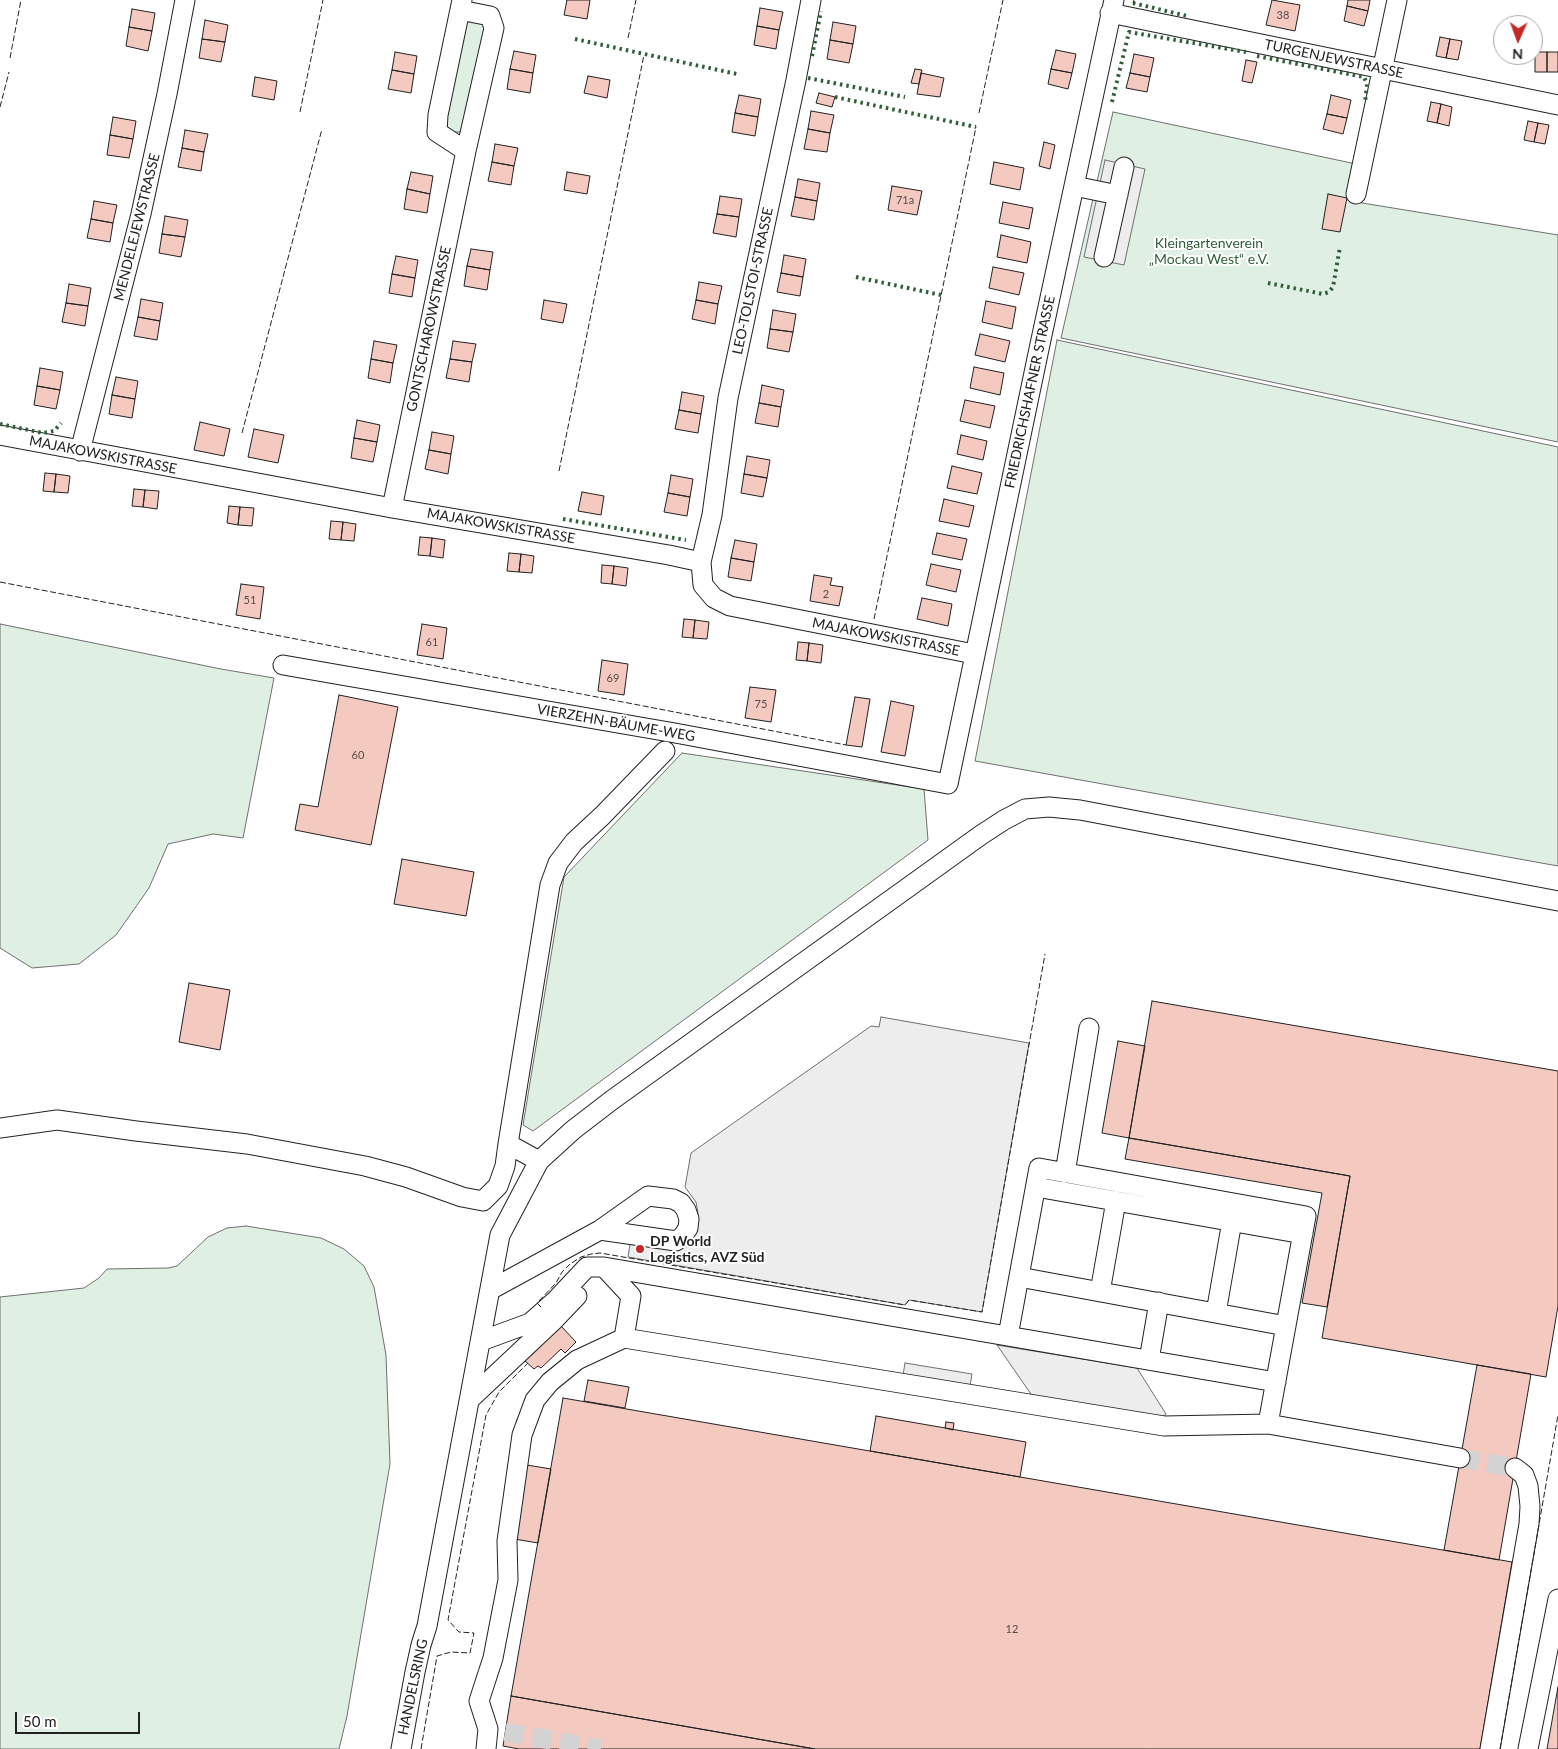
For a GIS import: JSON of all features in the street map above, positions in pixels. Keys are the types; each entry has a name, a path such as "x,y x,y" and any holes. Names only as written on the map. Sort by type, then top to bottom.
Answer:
{"street":[{"name":"MENDELEJEWSTRASSE","path":"80,451 141,214 185,0"},
{"name":"LEO-TOLSTOI-STRASSE","path":"701,562 712,515 728,398 796,80 811,0"},
{"path":"1356,194 1396,0"},
{"name":"GONTSCHAROWSTRASSE","path":"392,508 466,151 494,28 490,16 461,5 438,115 437,132 466,151"},
{"name":"TURGENJEWSTRASSE","path":"1112,6 1382,70 1558,105"},
{"name":"FRIEDRICHSHAFNER STRASSE","path":"948,784 1112,6"},
{"path":"1104,257 1124,167"},
{"path":"1074,186 1118,195"},
{"name":"MAJAKOWSKISTRASSE","path":"0,435 392,508 701,562 703,586 714,598 730,606 974,654"},
{"name":"VIERZEHN-BÄUME-WEG","path":"283,665 948,784"},
{"path":"0,1128 57,1120 247,1144 366,1166 406,1177 462,1198 483,1201 498,1186 505,1166 550,885 558,863 574,842 665,751"},
{"name":"HANDELSRING","path":"401,1749 414,1672 420,1645 428,1626 500,1235 539,1161 573,1130 612,1100 981,835 1025,809 1049,807 1080,810 1558,901"},
{"path":"1065,1173 1089,1028"},
{"path":"508,1144 539,1161"},
{"path":"1008,1336 1039,1168 1306,1216 1268,1424"},
{"path":"1036,1186 1303,1234"},
{"path":"1100,1292 1116,1201"},
{"path":"1216,1313 1232,1221"},
{"path":"490,1290 600,1230"},
{"path":"481,1341 530,1323 556,1300 587,1267 604,1268 1276,1382"},
{"path":"604,1268 631,1296 624,1338"},
{"path":"470,1399 554,1320 604,1268"},
{"path":"1019,1277 1286,1326"},
{"path":"1149,1360 1159,1302"},
{"path":"486,1749 496,1731 479,1701 493,1658 508,1580 508,1542 522,1434 536,1400 550,1382 577,1360 624,1338 1164,1426 1268,1424 1460,1458"},
{"path":"1490,1749 1529,1524 1528,1486 1524,1475 1515,1468"},
{"path":"1528,1749 1558,1599"}],"green space":[{"path":"471,17 479,19 486,27 464,129 459,132 453,132 447,126 444,119 465,25"},
{"name":"Kleingartenverein „Mockau West“ e.V.","path":"1113,112 1356,164 1350,201 1558,235 1558,442 1061,338"},
{"path":"1057,340 1558,447 1558,866 975,761"},
{"path":"0,624 274,678 243,838 213,834 168,844 149,888 116,935 79,964 32,968 0,948"},
{"path":"682,753 924,789 928,840 533,1131 523,1125 564,877"},
{"path":"246,1226 321,1238 344,1249 364,1266 374,1287 386,1355 390,1464 347,1716 339,1749 0,1749 0,1297 84,1288 99,1278 107,1269 168,1268 177,1266 208,1237 227,1228"}],"shaded area":[{"path":"1105,160 1145,169 1124,265 1084,257"},
{"path":"881,1017 1029,1043 982,1312 909,1300 905,1305 628,1257 630,1244 677,1251 697,1226 698,1213 696,1202 685,1187 691,1153 871,1026 879,1027"},
{"path":"997,1345 1137,1368 1166,1414 1159,1419 1033,1397"},
{"path":"905,1363 972,1374 970,1386 903,1375"}],"building":[{"path":"567,0 590,0 587,19 564,15"},
{"path":"1272,0 1300,5 1295,31 1266,25"},
{"path":"1348,0 1370,0 1368,11 1347,6"},
{"path":"1347,6 1368,11 1364,26 1344,21"},
{"path":"760,8 783,12 779,30 757,26"},
{"path":"132,9 155,13 152,31 129,27"},
{"path":"205,20 228,25 225,42 202,39"},
{"path":"833,22 856,26 853,44 830,40"},
{"path":"757,26 779,30 776,49 754,45"},
{"path":"129,27 152,31 148,51 126,46"},
{"path":"1440,37 1450,39 1446,58 1436,56"},
{"path":"202,39 225,42 221,62 199,58"},
{"path":"1450,39 1462,41 1458,60 1446,58"},
{"path":"830,40 853,44 849,63 827,59"},
{"path":"1056,50 1076,54 1072,73 1051,69"},
{"path":"514,51 536,55 533,73 510,69"},
{"path":"395,52 417,56 414,74 392,70"},
{"path":"1543,52 1547,52 1547,72 1535,72 1535,65 1543,65"},
{"path":"1547,52 1558,52 1558,72 1547,72"},
{"path":"1134,54 1154,58 1150,77 1130,73"},
{"path":"1246,60 1257,62 1252,83 1242,81"},
{"path":"510,69 533,73 530,93 507,89"},
{"path":"915,69 922,70 919,84 911,83"},
{"path":"1051,69 1072,73 1068,89 1048,84"},
{"path":"392,70 414,74 411,93 388,89"},
{"path":"921,73 944,78 940,97 917,94"},
{"path":"1130,73 1150,77 1147,92 1126,88"},
{"path":"588,76 610,80 607,98 584,93"},
{"path":"255,77 277,81 274,100 252,96"},
{"path":"819,93 835,97 832,107 816,103"},
{"path":"739,95 761,99 758,117 735,113"},
{"path":"1331,95 1351,100 1347,118 1327,114"},
{"path":"1431,102 1441,104 1437,123 1427,121"},
{"path":"1441,104 1452,107 1449,126 1437,123"},
{"path":"811,111 834,115 830,133 808,129"},
{"path":"735,113 758,117 755,136 732,132"},
{"path":"1327,114 1347,118 1343,134 1323,129"},
{"path":"113,117 136,121 133,139 110,135"},
{"path":"1528,121 1538,123 1534,142 1524,140"},
{"path":"1538,123 1549,125 1545,144 1534,142"},
{"path":"808,129 830,133 827,152 804,149"},
{"path":"185,130 208,134 204,152 182,148"},
{"path":"110,135 133,139 129,158 107,155"},
{"path":"1044,142 1055,145 1050,169 1039,166"},
{"path":"495,144 518,148 514,166 492,162"},
{"path":"182,148 204,152 201,171 178,167"},
{"path":"492,162 514,166 511,185 488,181"},
{"path":"994,162 1024,168 1020,190 990,184"},
{"path":"411,172 433,176 430,194 407,189"},
{"path":"567,172 590,176 587,194 564,190"},
{"path":"798,179 820,183 817,201 795,197"},
{"path":"892,186 922,191 917,215 888,210"},
{"path":"407,189 430,194 427,213 404,209"},
{"path":"1328,194 1347,198 1340,232 1322,229"},
{"path":"720,196 742,199 739,217 717,214"},
{"path":"795,197 817,201 814,220 791,216"},
{"path":"94,201 117,205 113,223 91,219"},
{"path":"1003,202 1033,208 1029,229 999,223"},
{"path":"717,214 739,217 736,237 713,233"},
{"path":"165,216 188,220 185,237 162,234"},
{"path":"91,219 113,223 110,242 87,238"},
{"path":"162,234 185,237 181,257 159,253"},
{"path":"1001,235 1031,242 1027,263 997,257"},
{"path":"471,249 493,252 490,270 467,266"},
{"path":"784,255 806,259 803,277 781,273"},
{"path":"396,256 418,260 415,278 392,274"},
{"path":"467,266 490,270 487,290 464,286"},
{"path":"993,267 1024,273 1019,295 989,288"},
{"path":"781,273 803,277 800,296 777,292"},
{"path":"392,274 415,278 412,297 389,293"},
{"path":"699,282 722,286 718,304 696,300"},
{"path":"69,284 91,288 88,306 66,303"},
{"path":"141,299 163,303 160,321 138,317"},
{"path":"544,300 567,304 563,323 541,319"},
{"path":"696,300 718,304 715,324 692,319"},
{"path":"986,301 1016,307 1012,329 982,322"},
{"path":"66,303 88,306 85,326 62,322"},
{"path":"773,310 796,314 793,332 770,329"},
{"path":"138,317 160,321 157,340 134,336"},
{"path":"770,329 793,332 789,352 767,348"},
{"path":"980,334 1010,341 1005,362 975,355"},
{"path":"374,341 397,345 393,363 371,359"},
{"path":"453,341 476,344 472,362 450,359"},
{"path":"371,359 393,363 390,383 368,378"},
{"path":"450,359 472,362 469,382 446,378"},
{"path":"974,367 1004,373 1000,395 970,388"},
{"path":"40,368 63,372 60,390 37,386"},
{"path":"116,377 138,381 135,399 112,395"},
{"path":"762,385 784,390 781,407 759,403"},
{"path":"37,386 60,390 56,409 34,405"},
{"path":"682,392 704,396 701,414 679,410"},
{"path":"112,395 135,399 132,418 109,414"},
{"path":"965,400 995,406 990,428 960,421"},
{"path":"759,403 781,407 778,427 755,423"},
{"path":"679,410 701,414 698,433 675,429"},
{"path":"357,420 380,425 377,442 354,438"},
{"path":"200,422 230,429 224,456 194,450"},
{"path":"254,429 284,435 278,463 248,457"},
{"path":"432,432 454,436 451,454 429,450"},
{"path":"961,435 987,441 983,460 957,454"},
{"path":"354,438 377,442 373,462 351,458"},
{"path":"429,450 451,454 448,474 425,469"},
{"path":"747,456 770,460 767,478 744,474"},
{"path":"952,466 982,473 977,494 947,488"},
{"path":"45,473 56,474 54,492 43,491"},
{"path":"56,474 70,476 68,493 54,492"},
{"path":"744,474 767,478 763,497 741,493"},
{"path":"671,475 693,479 690,497 668,493"},
{"path":"134,489 145,490 143,507 132,506"},
{"path":"145,490 159,491 157,509 143,507"},
{"path":"582,492 604,496 601,515 578,511"},
{"path":"668,493 690,497 687,516 664,512"},
{"path":"944,499 974,506 969,527 939,521"},
{"path":"229,506 240,507 238,525 227,523"},
{"path":"240,507 254,508 252,526 238,525"},
{"path":"331,521 343,522 341,540 329,539"},
{"path":"343,522 356,524 354,541 341,540"},
{"path":"937,533 967,539 962,560 932,554"},
{"path":"420,537 432,538 430,556 418,555"},
{"path":"432,538 445,540 443,558 430,556"},
{"path":"735,540 757,544 754,562 731,558"},
{"path":"509,553 521,554 519,572 507,571"},
{"path":"521,554 534,556 532,573 519,572"},
{"path":"731,558 754,562 751,581 728,577"},
{"path":"931,564 961,570 956,592 926,585"},
{"path":"602,565 614,566 612,584 601,583"},
{"path":"614,566 628,568 626,586 612,584"},
{"path":"814,575 832,578 830,585 843,587 839,606 810,601"},
{"path":"241,584 264,587 260,619 236,615"},
{"path":"922,598 952,604 948,626 917,619"},
{"path":"684,619 695,620 693,638 682,637"},
{"path":"695,620 709,622 707,639 693,638"},
{"path":"422,624 447,628 443,659 417,655"},
{"path":"798,642 809,643 807,661 796,660"},
{"path":"809,643 823,645 821,663 807,661"},
{"path":"602,660 628,664 624,695 598,691"},
{"path":"750,687 776,690 771,722 745,718"},
{"path":"339,695 398,707 371,845 295,830 300,804 318,807"},
{"path":"855,697 870,699 862,747 846,745"},
{"path":"891,701 914,706 905,756 881,752"},
{"path":"402,859 474,872 466,916 394,904"},
{"path":"189,983 230,990 220,1050 179,1042"},
{"path":"1152,1001 1558,1071 1558,1306 1546,1377 1322,1338 1350,1176 1129,1138"},
{"path":"1118,1041 1145,1046 1129,1138 1102,1133"},
{"path":"1129,1138 1350,1176 1327,1307 1302,1303 1322,1193 1125,1159"},
{"path":"561,1326 576,1342 565,1353 561,1349 541,1368 538,1366 534,1369 525,1361"},
{"path":"1477,1365 1531,1374 1499,1560 1444,1550"},
{"path":"588,1380 629,1387 625,1408 584,1401"},
{"path":"563,1398 1512,1562 1480,1749 815,1749 511,1696"},
{"path":"876,1416 1026,1442 1020,1477 870,1451"},
{"path":"946,1422 954,1423 953,1430 945,1428"},
{"path":"527,1465 551,1469 538,1543 514,1539"},
{"path":"1558,1687 1558,1749 1547,1749"},
{"path":"511,1696 815,1749 519,1749 503,1746"}],"tunnel":[{"path":"1460,1458 1515,1468"},
{"path":"505,1732 601,1749"}],"hedge":[{"path":"1133,3 1187,16"},
{"path":"812,56 821,11"},
{"path":"1112,102 1129,32 1246,52"},
{"path":"575,39 737,74"},
{"path":"1257,56 1364,77 1367,84 1365,103"},
{"path":"808,78 905,97"},
{"path":"835,97 976,127"},
{"path":"1268,283 1323,294 1329,292 1333,287 1340,247"},
{"path":"856,277 941,295"},
{"path":"0,424 43,433 54,431 61,423"},
{"path":"563,519 686,540"}],"fence":[{"path":"10,58 21,0"},
{"path":"300,112 323,0"},
{"path":"628,38 636,0"},
{"path":"979,113 1003,0"},
{"path":"559,471 644,55"},
{"path":"0,107 9,72"},
{"path":"874,619 976,127"},
{"path":"242,433 322,129"},
{"path":"0,582 846,745"},
{"path":"541,1307 537,1303 556,1283 562,1272 570,1264 581,1257 600,1253 905,1305 909,1300 982,1312 1045,954"},
{"path":"421,1749 437,1656 451,1652 470,1653 474,1633 459,1632 448,1620 486,1415 499,1392 528,1363"},
{"path":"1500,1749 1558,1415"}],"place":[{"name":"DP World Logistics, AVZ Süd","path":"640,1249"}]}
